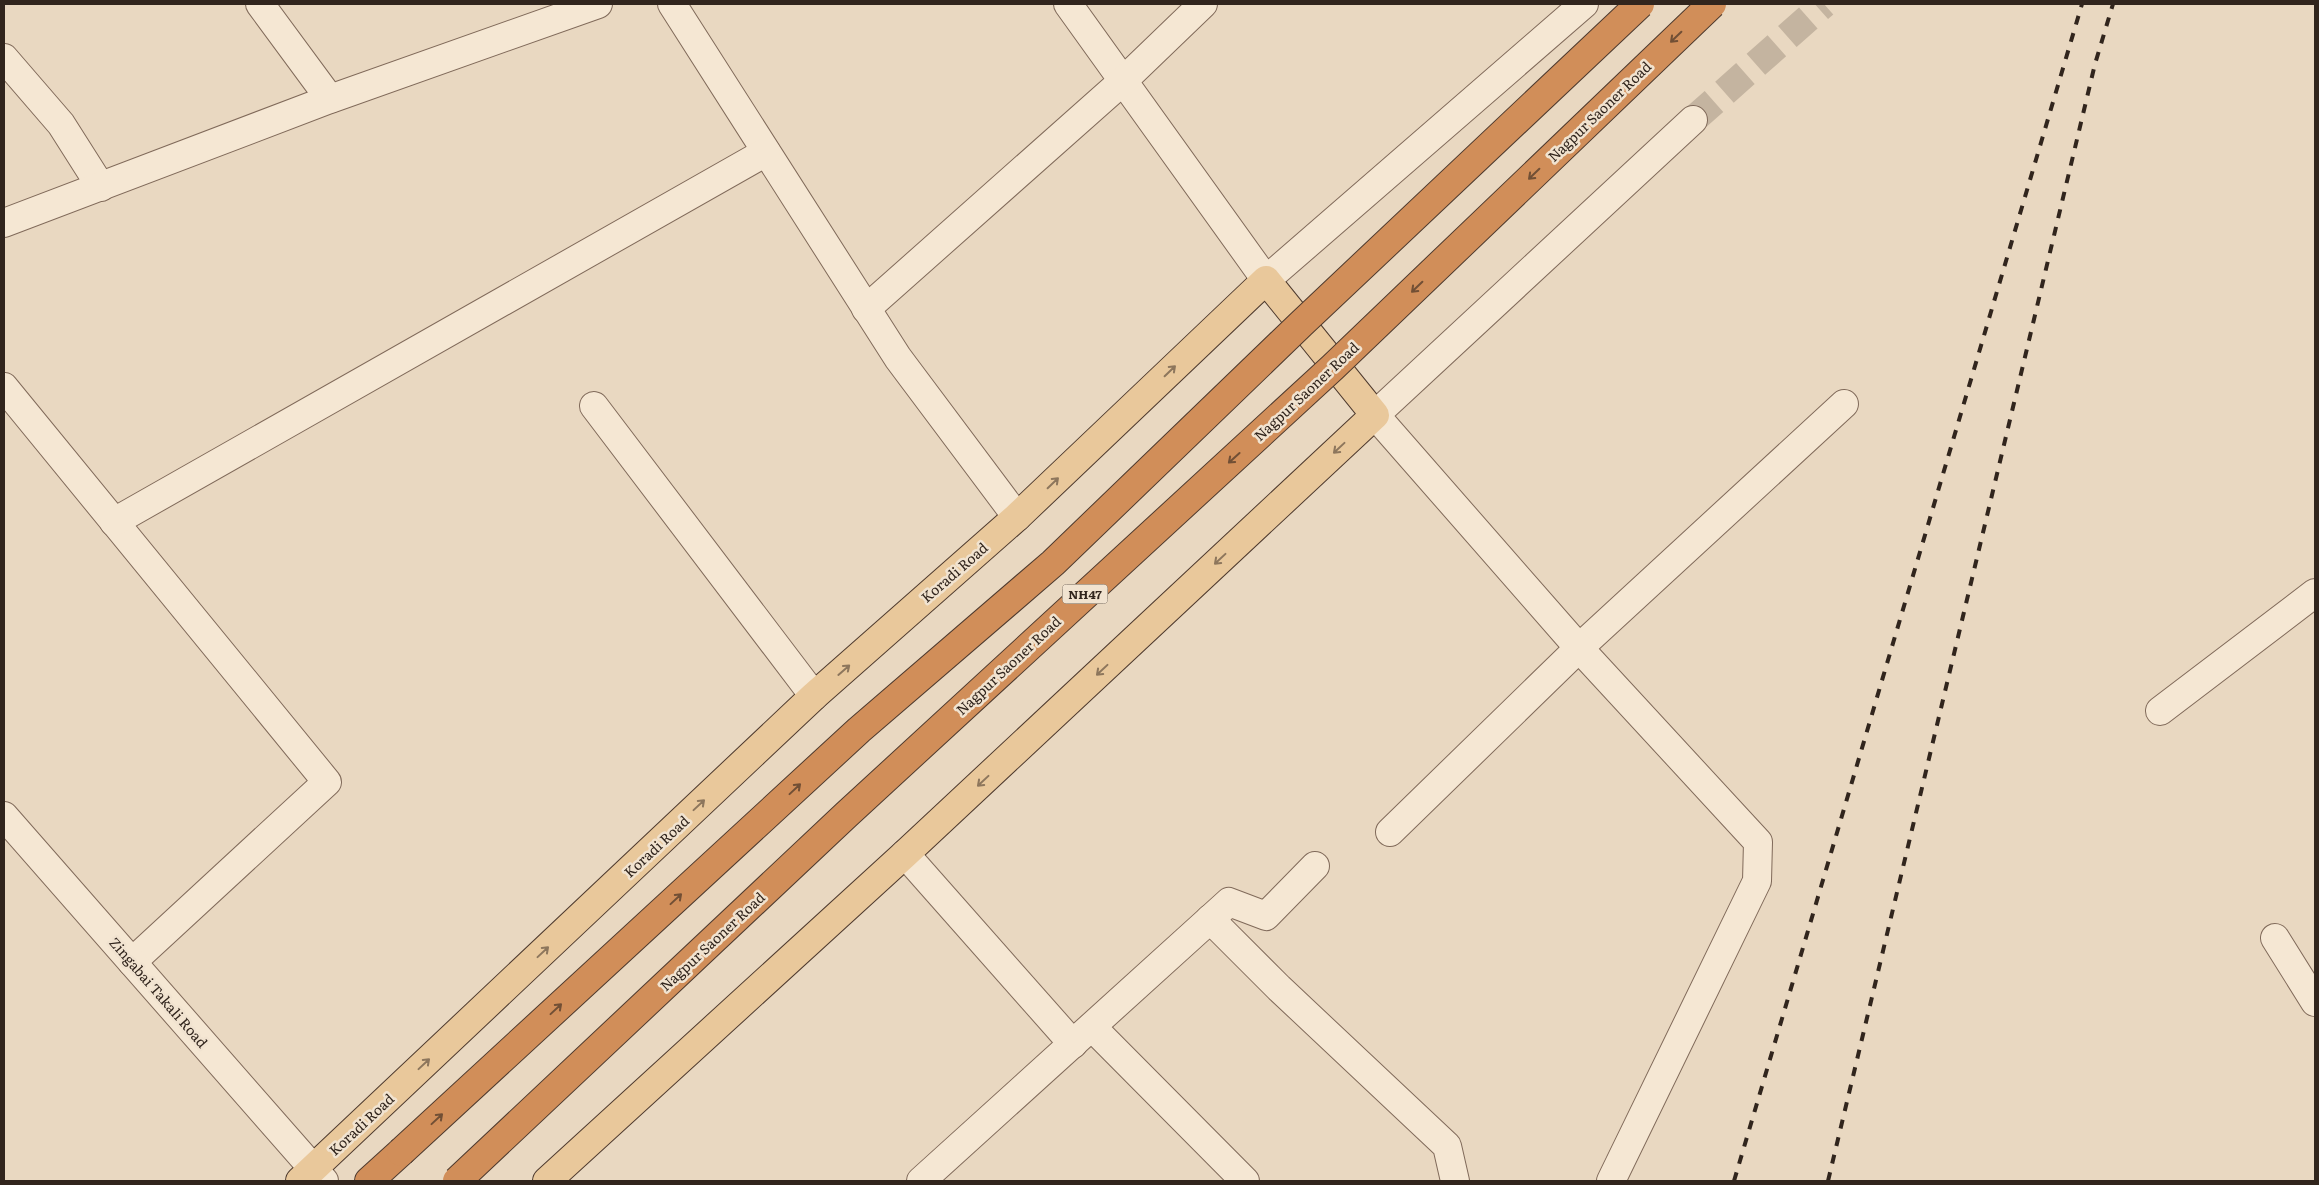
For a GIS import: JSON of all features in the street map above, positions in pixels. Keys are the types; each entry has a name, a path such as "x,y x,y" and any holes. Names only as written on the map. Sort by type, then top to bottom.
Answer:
{"highway":[{"path":"369,1181 859,730 1053,563 1301,324 1640,4"},
{"name":"Nagpur Saoner Road","path":"457,1181 868,795 1333,367 1712,4"}],"main road":[{"path":"547,1181 904,854 1375,415 1266,280"},
{"name":"Koradi Road","path":"312,1177 814,696 1018,517 1266,280"}],"street":[{"path":"260,4 330,99"},
{"path":"4,223 330,99 598,4"},
{"path":"672,4 898,358 1018,517"},
{"path":"1068,4 1266,280 1584,4"},
{"path":"866,309 1124,80 1203,4"},
{"path":"4,58 62,124 101,187"},
{"path":"1611,1181 1757,880 1758,842 1579,648 1375,415 1693,120"},
{"path":"114,522 766,152"},
{"path":"4,387 327,782 132,962"},
{"path":"1390,832 1579,648 1844,404"},
{"path":"594,406 814,696"},
{"path":"2160,711 2315,594"},
{"name":"Zingabai Takali Road","path":"4,816 132,962 312,1177"},
{"path":"904,854 1083,1035 1245,1181"},
{"path":"921,1181 1229,902 1266,916 1315,866"},
{"path":"1210,919 1279,988 1447,1146 1455,1181"},
{"path":"2275,938 2315,1002"}],"tunnel":[{"path":"1693,120 1824,4"}],"railway":[{"path":"1734,1181 2082,4"},
{"path":"1828,1181 2095,64 2113,4"}]}
